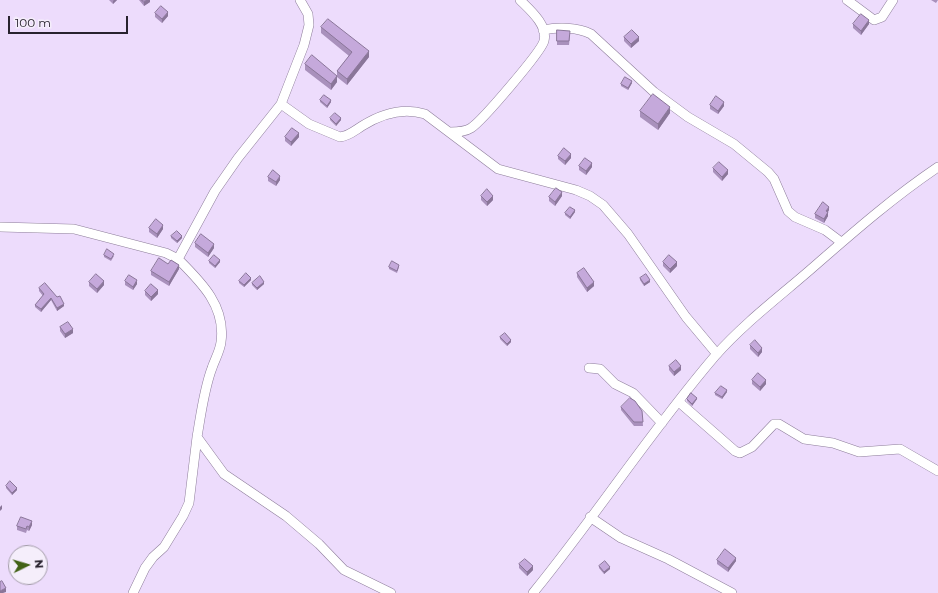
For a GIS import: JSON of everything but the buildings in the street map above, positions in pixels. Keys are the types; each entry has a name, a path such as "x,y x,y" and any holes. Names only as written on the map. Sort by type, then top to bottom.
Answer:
{"street":[{"path":"178,258 215,191 238,158 281,104 304,44 309,25 308,14 300,0"},
{"path":"450,132 470,128 484,115 513,82 538,51 544,41 543,30 540,22 520,0"},
{"path":"847,0 874,20 882,17 893,0"},
{"path":"543,30 551,28 568,29 580,30 591,34 654,92 688,117 734,144 768,172 774,178 781,199 791,214 826,230 841,242"},
{"path":"281,104 309,124 340,137 352,134 368,122 400,111 416,111 425,114 498,169 576,190 590,196 603,205 628,234 686,317 717,354"},
{"path":"533,593 662,422 717,354 784,290 905,189 938,167"},
{"path":"0,227 74,229 166,253 178,258 210,294 222,319 221,342 212,367 197,437 189,503 183,516 164,547 153,556 145,568 133,593"},
{"path":"588,368 600,369 614,384 633,393 662,422"},
{"path":"679,402 714,431 735,452 740,453 752,447 774,424 779,424 804,439 833,443 859,452 870,453 900,449 938,471"},
{"path":"197,437 224,474 286,516 328,553 344,570 391,593"},
{"path":"590,517 621,538 668,559 732,593"}]}
